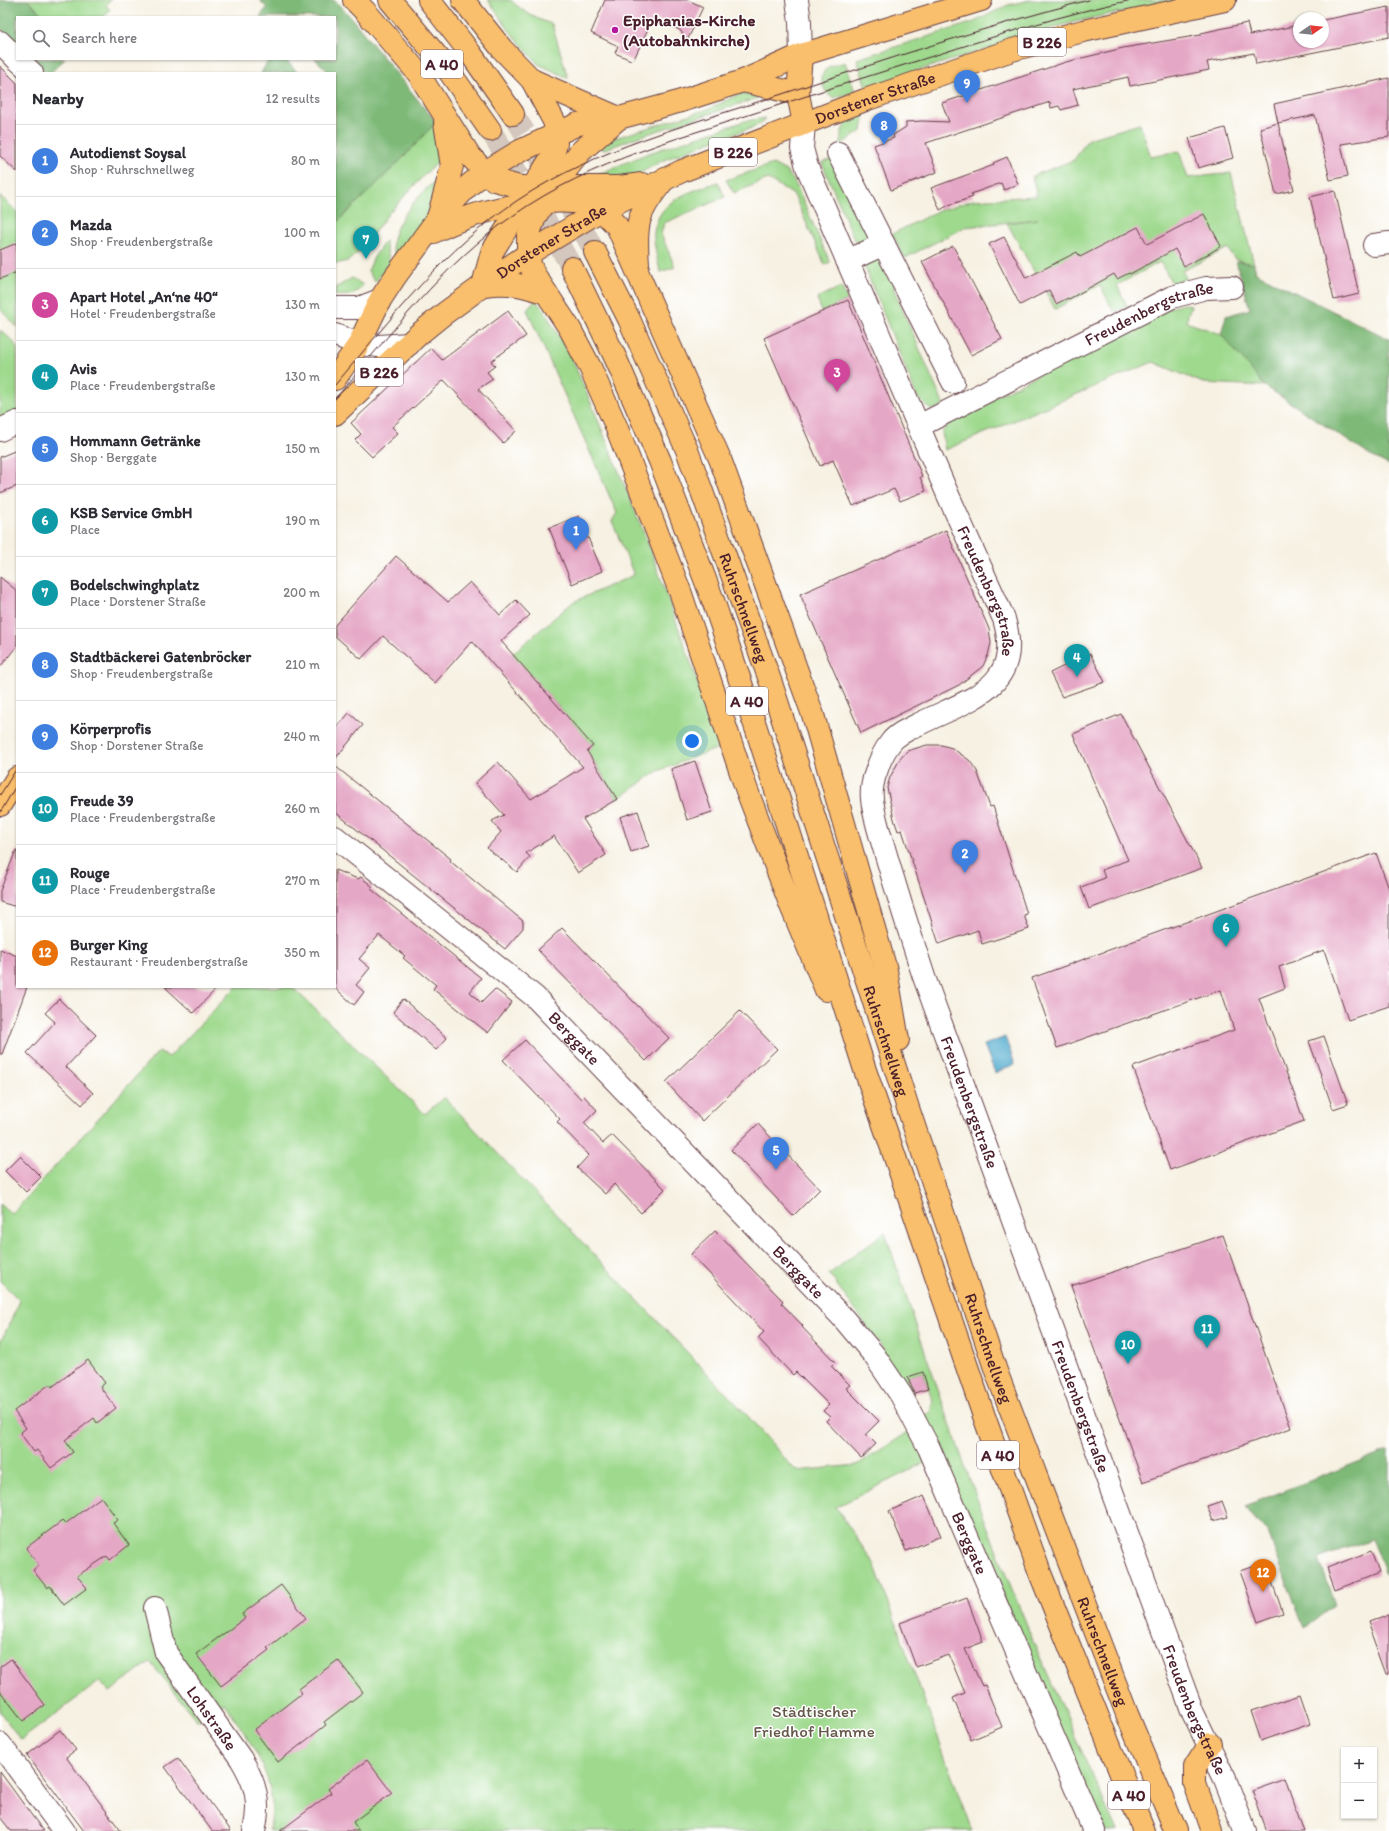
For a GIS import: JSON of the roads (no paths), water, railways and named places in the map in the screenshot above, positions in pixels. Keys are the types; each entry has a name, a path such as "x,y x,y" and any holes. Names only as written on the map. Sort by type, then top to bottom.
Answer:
{"main road":[{"path":"354,0 418,74 470,156 494,180 520,187 538,196 593,205 601,210 617,226 720,459 813,714 886,970 909,1111"},
{"name":"A 40","path":"390,0 446,67 490,130"},
{"name":"A 40","path":"429,0 471,54 513,114"},
{"path":"463,0 502,49 532,80 555,123 556,144 538,196 535,217 531,227 528,254 530,264 546,293"},
{"name":"B 226","path":"336,378 359,344 380,300 413,251 433,226 468,186 485,172 520,151 578,124 619,118 678,102 743,81 801,54 981,0"},
{"name":"Dorstener Straße","path":"336,413 409,344 445,313 483,285 528,254 601,210 682,172 865,100 1012,50 1083,31 1225,0"},
{"name":"Dorstener Straße","path":"801,54 798,94 804,124"},
{"path":"532,80 619,118 580,152 538,196 492,252 483,285 506,283 521,285 546,293"},
{"name":"Dorstener Straße","path":"743,81 798,94"},
{"path":"433,226 452,166 443,114"},
{"path":"433,226 464,219 538,196 663,181"},
{"path":"639,273 637,242 639,218 649,199 663,181"},
{"name":"Ruhrschnellweg","path":"596,252 629,319 687,450 771,683 909,1111 996,1371 1127,1714 1176,1831"},
{"name":"Ruhrschnellweg","path":"572,268 616,359 660,461 714,603 891,1146 1040,1573 1144,1831"},
{"name":"A 40","path":"546,293 570,329 590,367 642,492 680,594 751,802 791,906 891,1146"},
{"path":"6,799 16,780"},
{"path":"1210,1744 1196,1767 1194,1784 1212,1831"}],"street":[{"path":"797,0 800,22 801,54"},
{"path":"0,42 16,58"},
{"path":"18,60 31,72"},
{"name":"Freudenbergstraße","path":"804,124 802,148 807,167 948,495 1004,619 1008,633 1008,657 1002,673 994,684 979,695 904,731 891,741 875,773 872,798 876,818 898,898 924,977 1178,1675 1193,1713 1210,1744 1245,1831"},
{"path":"838,153 953,382"},
{"path":"847,261 884,244"},
{"name":"Freudenbergstraße","path":"919,426 1172,297 1206,288 1232,287"},
{"path":"336,308 359,308 380,300"},
{"path":"336,335 359,344 379,346 409,344"},
{"path":"0,430 16,422"},
{"name":"Berggate","path":"336,838 535,996 843,1318 874,1355 901,1395 929,1448 1094,1831"},
{"name":"Lohstraße","path":"155,1608 166,1653 250,1773 255,1788 258,1805 254,1831"},
{"path":"0,1744 64,1831"}],"water":[{"path":"1005,1037 1015,1064 995,1073 984,1045"}],"tunnel":[{"path":"513,114 557,184 595,252"},
{"path":"490,130 533,198 572,268"}],"tram line":[{"path":"336,384 398,310 466,240 491,219 518,200 579,166 644,139 677,128 932,45 1049,10 1089,0"},
{"path":"336,398 419,301 464,255 488,234 514,215 575,179 641,151 835,87 1032,25 1132,0"},
{"path":"0,795 16,770"},
{"path":"0,813 16,786"}],"place":[{"name":"Epiphanias-Kirche (Autobahnkirche)","path":"615,30"},
{"name":"Körperprofis","path":"967,103"},
{"name":"Stadtbäckerei Gatenbröcker","path":"884,145"},
{"name":"Bodelschwinghplatz","path":"366,259"},
{"name":"Apart Hotel „An‘ne 40“","path":"837,392"},
{"name":"Autodienst Soysal","path":"576,550"},
{"name":"Avis","path":"1077,677"},
{"name":"Mazda","path":"965,873"},
{"name":"KSB Service GmbH","path":"1226,947"},
{"name":"Hommann Getränke","path":"776,1170"},
{"name":"Rouge","path":"1207,1348"},
{"name":"Freude 39","path":"1128,1364"},
{"name":"Burger King","path":"1263,1592"}],"park label":[{"name":"Städtischer Friedhof Hamme","path":"814,1721"}]}
